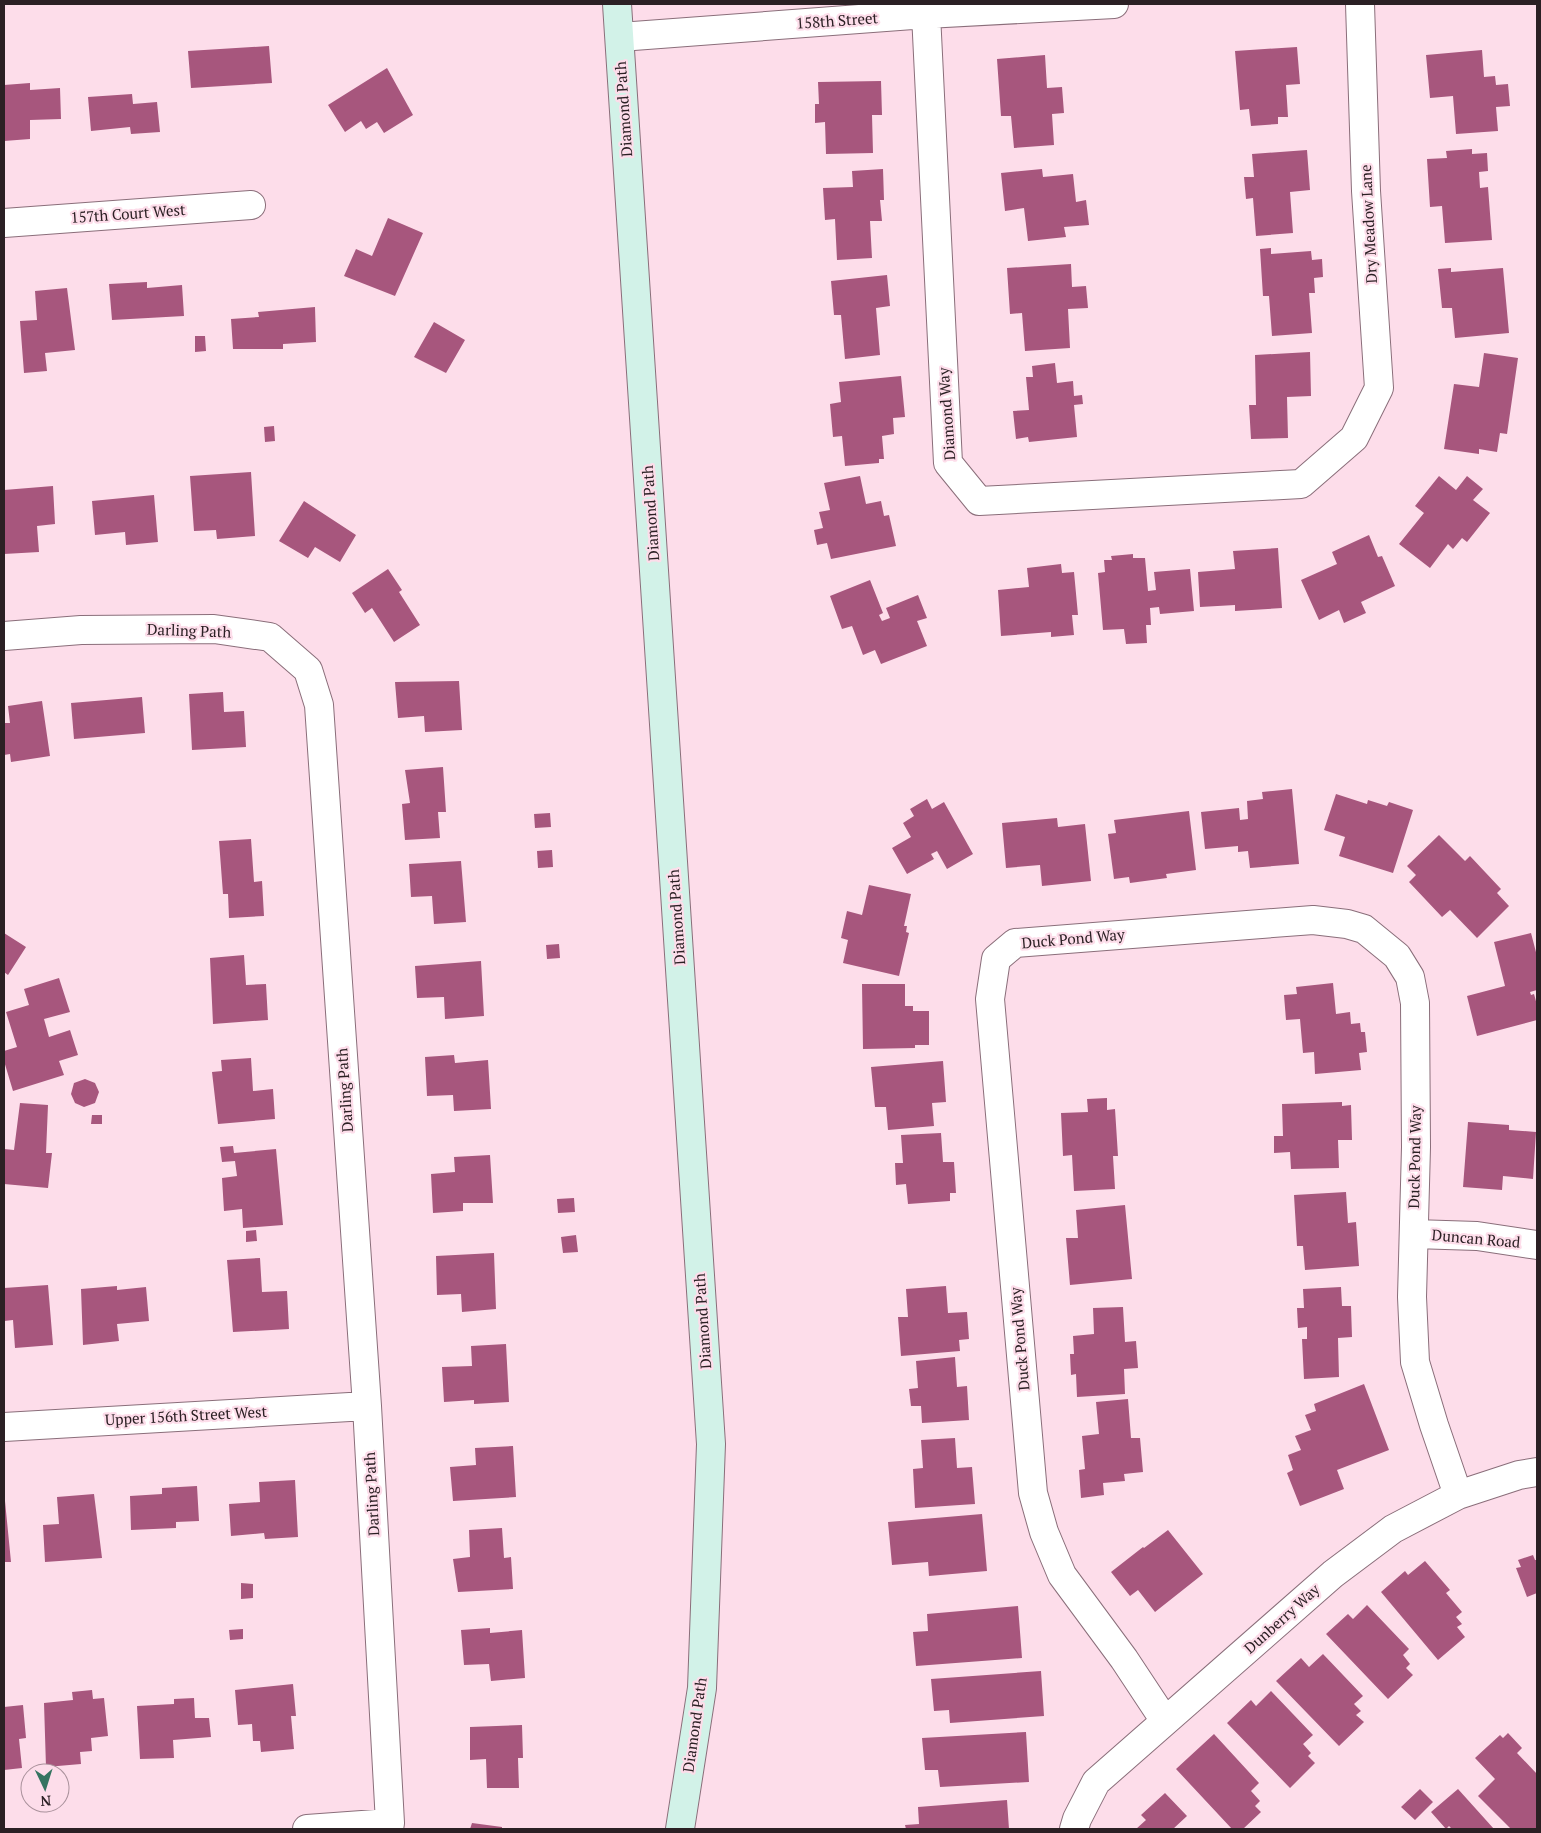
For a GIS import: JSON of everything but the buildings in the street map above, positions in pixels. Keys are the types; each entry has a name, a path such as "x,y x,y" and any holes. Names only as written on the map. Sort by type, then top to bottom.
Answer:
{"street":[{"name":"Diamond Path","path":"617,4 711,1444 702,1688 680,1829"},
{"name":"158th Street","path":"620,37 927,9 1114,4"},
{"name":"Dry Meadow Lane","path":"1354,438 1379,388 1366,192 1360,4"},
{"name":"Diamond Way","path":"927,9 948,463 979,501 1301,484 1354,438"},
{"name":"157th Court West","path":"4,223 251,204"},
{"name":"Darling Path","path":"4,636 81,630 214,629 270,637 308,670 319,705 367,1406 389,1826"},
{"name":"Duck Pond Way","path":"1166,1721 1124,1659 1062,1576 1044,1532 1033,1493 990,999 996,959 1015,943 1313,920 1347,924 1364,929 1397,956 1410,977 1416,1003 1412,1297 1415,1362 1458,1495"},
{"name":"Duncan Road","path":"1414,1234 1477,1236 1537,1244"},
{"name":"Upper 156th Street West","path":"4,1427 367,1406"},
{"name":"Dunberry Way","path":"1074,1829 1076,1818 1096,1782 1333,1574 1393,1529 1458,1495 1519,1475 1537,1472"},
{"path":"307,1829 389,1826"}]}
